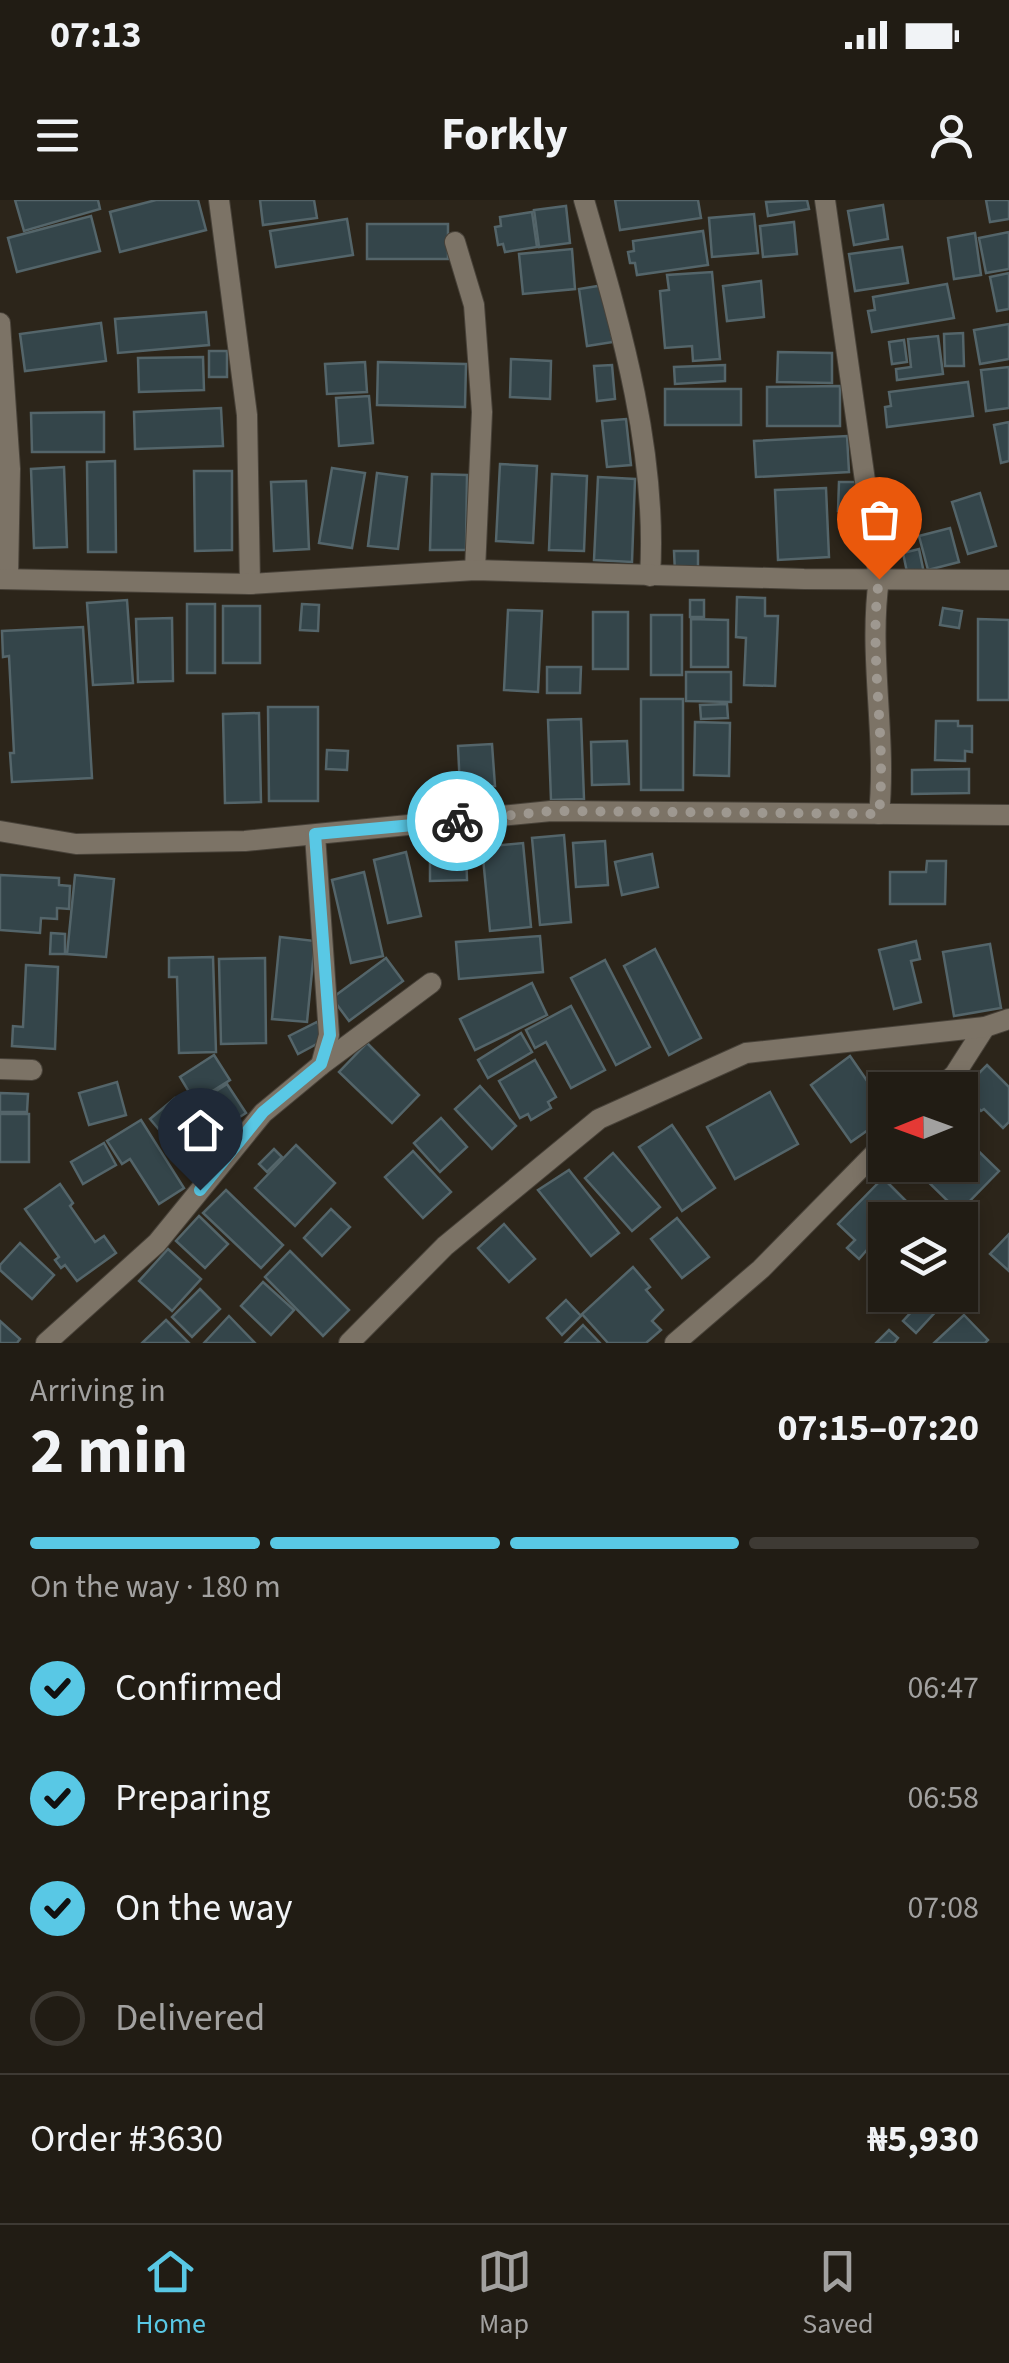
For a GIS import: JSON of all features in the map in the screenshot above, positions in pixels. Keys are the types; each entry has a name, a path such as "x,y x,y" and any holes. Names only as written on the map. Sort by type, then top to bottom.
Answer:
{"street":[{"path":"219,200 248,415 250,584"},
{"path":"584,200 616,308 640,426 653,527 650,576"},
{"path":"825,200 879,579 875,608 883,775 879,814"},
{"path":"455,242 474,306 482,412 475,570"},
{"path":"0,322 10,469 4,578 250,584 475,570 1009,580"},
{"path":"0,831 76,844 244,841 551,811 1009,815"},
{"path":"315,834 330,1035 321,1064"},
{"path":"46,1343 157,1243 263,1112 431,983"},
{"path":"349,1343 445,1246 598,1119 746,1053 985,1028 1009,1018"},
{"path":"956,1072 985,1028"},
{"path":"0,1069 32,1070"},
{"path":"674,1343 762,1269 868,1160"}],"building":[{"path":"15,200 98,200 100,209 24,231"},
{"path":"156,200 198,200 206,230 120,252 110,212"},
{"path":"260,200 314,200 317,218 263,225"},
{"path":"615,200 698,200 701,218 620,230"},
{"path":"807,200 809,209 768,216 766,202"},
{"path":"986,200 1009,200 1009,219 990,222"},
{"path":"883,205 888,239 854,245 848,211"},
{"path":"566,206 570,243 539,247 534,210"},
{"path":"532,212 537,247 505,252 503,244 498,245 495,227 501,226 500,217"},
{"path":"754,214 758,253 712,257 709,218"},
{"path":"91,216 100,251 17,272 8,238"},
{"path":"347,219 353,255 276,267 270,231"},
{"path":"794,222 797,254 763,257 760,226"},
{"path":"367,224 448,224 448,259 367,259"},
{"path":"703,231 708,265 637,275 635,263 630,263 628,252 634,251 633,241"},
{"path":"1009,232 1009,269 986,273 979,238"},
{"path":"975,233 981,275 954,279 948,238"},
{"path":"902,247 908,283 855,291 849,254"},
{"path":"572,249 575,289 523,294 519,254"},
{"path":"712,272 720,359 693,361 692,346 665,348 660,291 669,290 667,275"},
{"path":"1009,273 1009,309 997,311 990,277"},
{"path":"761,281 764,317 727,321 723,286"},
{"path":"947,284 954,318 872,332 868,311 875,310 873,297"},
{"path":"604,285 613,342 587,346 579,289"},
{"path":"206,312 209,345 118,353 115,319"},
{"path":"101,323 106,361 25,371 20,334"},
{"path":"1009,324 1009,359 980,364 974,330"},
{"path":"963,333 964,366 945,366 944,334"},
{"path":"938,336 943,374 897,380 896,369 911,367 908,339"},
{"path":"904,340 907,362 892,364 889,342"},
{"path":"209,351 227,351 227,377 209,377"},
{"path":"778,352 832,353 832,383 777,382"},
{"path":"203,357 204,390 139,392 138,358"},
{"path":"511,359 551,361 550,399 510,397"},
{"path":"365,362 367,392 327,394 325,364"},
{"path":"378,362 466,364 465,407 377,405"},
{"path":"612,365 615,399 597,401 594,366"},
{"path":"725,365 725,381 675,384 674,367"},
{"path":"1009,367 1009,408 986,411 981,370"},
{"path":"968,382 973,416 887,427 885,407 891,406 889,392"},
{"path":"840,386 840,426 767,426 767,387"},
{"path":"665,389 741,389 741,425 665,425"},
{"path":"369,396 373,443 339,446 336,398"},
{"path":"221,408 223,446 135,449 134,412"},
{"path":"104,412 104,452 32,452 31,413"},
{"path":"626,419 631,465 607,467 602,421"},
{"path":"1009,422 1009,461 1001,463 994,425"},
{"path":"847,436 849,472 756,477 754,441"},
{"path":"115,461 116,552 88,552 87,462"},
{"path":"500,464 537,466 533,543 496,541"},
{"path":"64,467 67,547 34,548 31,469"},
{"path":"332,468 365,473 352,548 319,543"},
{"path":"194,471 232,471 232,550 195,551"},
{"path":"377,473 407,477 398,549 368,546"},
{"path":"432,474 467,475 466,550 430,550"},
{"path":"552,474 587,476 584,551 549,550"},
{"path":"598,477 635,479 632,562 594,560"},
{"path":"306,481 309,549 274,551 271,482"},
{"path":"839,482 860,482 860,511 838,511"},
{"path":"826,488 829,557 778,560 775,490"},
{"path":"980,493 996,546 968,554 952,502"},
{"path":"950,528 959,562 928,570 919,536"},
{"path":"919,549 924,573 908,577 903,553"},
{"path":"674,551 698,551 698,572 675,573"},
{"path":"737,597 765,598 765,616 778,616 775,686 744,685 746,638 736,637"},
{"path":"127,600 133,683 93,685 87,603"},
{"path":"690,600 704,600 704,617 690,617"},
{"path":"187,604 215,604 215,673 187,673"},
{"path":"302,604 319,605 318,631 300,630"},
{"path":"223,606 260,606 260,663 223,663"},
{"path":"943,608 962,611 959,628 940,625"},
{"path":"508,610 542,611 538,692 504,690"},
{"path":"593,612 628,612 628,669 593,669"},
{"path":"651,615 682,615 682,675 651,675"},
{"path":"172,618 173,681 138,682 136,619"},
{"path":"691,619 728,620 728,667 691,667"},
{"path":"978,619 1009,620 1009,700 978,700"},
{"path":"83,627 92,778 12,782 9,656 3,657 2,631"},
{"path":"547,667 581,667 580,693 547,693"},
{"path":"686,672 731,672 731,702 686,701"},
{"path":"641,699 683,699 683,790 641,790"},
{"path":"727,704 728,718 701,719 700,705"},
{"path":"268,707 318,707 318,801 269,801"},
{"path":"259,713 261,802 225,803 223,714"},
{"path":"581,719 584,799 551,800 548,720"},
{"path":"936,721 958,721 958,726 972,726 972,752 965,751 965,761 935,760"},
{"path":"695,722 730,723 729,776 694,775"},
{"path":"627,741 629,784 592,785 591,742"},
{"path":"492,744 495,786 460,788 458,746"},
{"path":"327,750 348,751 347,770 326,769"},
{"path":"969,769 969,793 912,794 912,770"},
{"path":"564,835 571,922 540,925 532,838"},
{"path":"605,841 608,885 576,887 573,843"},
{"path":"523,843 531,927 490,931 482,847"},
{"path":"466,849 467,880 430,881 430,850"},
{"path":"406,852 421,916 388,923 374,860"},
{"path":"652,854 658,887 622,895 615,862"},
{"path":"927,861 946,861 945,904 890,904 890,872 926,872"},
{"path":"364,872 383,956 351,963 332,880"},
{"path":"0,875 59,878 59,885 70,886 69,909 57,908 57,919 41,918 40,933 0,930"},
{"path":"75,875 114,879 106,957 67,954"},
{"path":"51,933 65,934 65,954 50,954"},
{"path":"540,936 543,972 459,979 456,942"},
{"path":"280,937 315,941 307,1022 272,1019"},
{"path":"916,941 920,959 911,961 921,1002 894,1009 879,950"},
{"path":"990,944 1001,1008 954,1016 943,952"},
{"path":"655,949 701,1038 669,1055 624,966"},
{"path":"213,957 216,1052 179,1053 177,977 169,977 169,958"},
{"path":"265,958 266,1043 221,1044 219,959"},
{"path":"386,958 403,981 349,1021 332,998"},
{"path":"605,960 650,1047 616,1065 571,978"},
{"path":"26,965 58,967 55,1049 12,1046 13,1026 23,1027"},
{"path":"532,983 547,1015 475,1050 460,1019"},
{"path":"571,1006 605,1070 571,1088 546,1042 535,1048 526,1030"},
{"path":"317,1022 326,1039 298,1054 289,1036"},
{"path":"521,1033 532,1052 488,1078 478,1060"},
{"path":"367,1043 419,1095 392,1123 339,1072"},
{"path":"214,1055 230,1080 195,1102 180,1077"},
{"path":"850,1056 868,1082 868,1130 851,1142 811,1085"},
{"path":"535,1060 556,1097 548,1102 551,1108 531,1120 528,1114 520,1118 499,1081"},
{"path":"987,1065 1009,1087 1009,1122 1003,1128 978,1108 978,1074"},
{"path":"117,1082 126,1115 89,1125 79,1093"},
{"path":"227,1084 246,1113 215,1133 196,1104"},
{"path":"480,1086 516,1126 492,1149 455,1109"},
{"path":"770,1092 798,1144 735,1179 707,1127"},
{"path":"0,1093 28,1094 27,1112 0,1112"},
{"path":"175,1098 211,1140 186,1161 150,1119"},
{"path":"0,1114 29,1114 29,1162 0,1162"},
{"path":"441,1118 467,1147 440,1172 414,1143"},
{"path":"141,1120 184,1188 159,1204 130,1159 122,1164 107,1141"},
{"path":"672,1125 715,1188 682,1211 639,1147"},
{"path":"104,1143 116,1165 83,1184 71,1162"},
{"path":"296,1145 335,1183 295,1226 255,1188"},
{"path":"274,1149 282,1157 267,1172 259,1164"},
{"path":"413,1151 451,1192 423,1218 385,1177"},
{"path":"978,1151 999,1171 969,1202 949,1202 928,1182 978,1182"},
{"path":"613,1153 660,1207 632,1231 585,1178"},
{"path":"569,1170 619,1233 591,1256 538,1190"},
{"path":"879,1182 887,1182 907,1202 868,1202 868,1253 859,1259 847,1248 855,1240 838,1224"},
{"path":"60,1184 95,1242 104,1236 116,1253 77,1281 65,1265 61,1268 55,1260 59,1257 25,1209"},
{"path":"226,1190 283,1245 261,1268 203,1213"},
{"path":"331,1209 350,1227 322,1256 304,1238"},
{"path":"199,1216 228,1244 205,1268 176,1241"},
{"path":"677,1218 709,1257 682,1278 651,1239"},
{"path":"504,1224 535,1259 509,1282 478,1248"},
{"path":"1009,1234 1009,1271 990,1254"},
{"path":"20,1243 54,1275 32,1299 0,1270"},
{"path":"168,1249 201,1279 172,1311 139,1281"},
{"path":"290,1251 349,1310 323,1336 265,1277"},
{"path":"633,1267 663,1310 652,1321 661,1330 646,1343 608,1343 582,1314"},
{"path":"263,1282 294,1310 271,1335 241,1306"},
{"path":"200,1289 220,1309 192,1337 172,1317"},
{"path":"566,1300 581,1316 562,1335 547,1318"},
{"path":"911,1312 935,1312 916,1333 903,1321"},
{"path":"964,1315 988,1340 985,1343 934,1343"},
{"path":"229,1316 255,1343 204,1343"},
{"path":"166,1320 189,1343 142,1343"},
{"path":"0,1321 20,1339 17,1343 0,1343"},
{"path":"583,1325 600,1343 565,1343"},
{"path":"889,1330 898,1338 894,1343 876,1343"}],"way so far":[{"path":"457,821 551,811 879,814 883,775 875,608 879,579"}],"route":[{"path":"200,1190 263,1112 321,1064 330,1035 315,834 457,821"}]}
